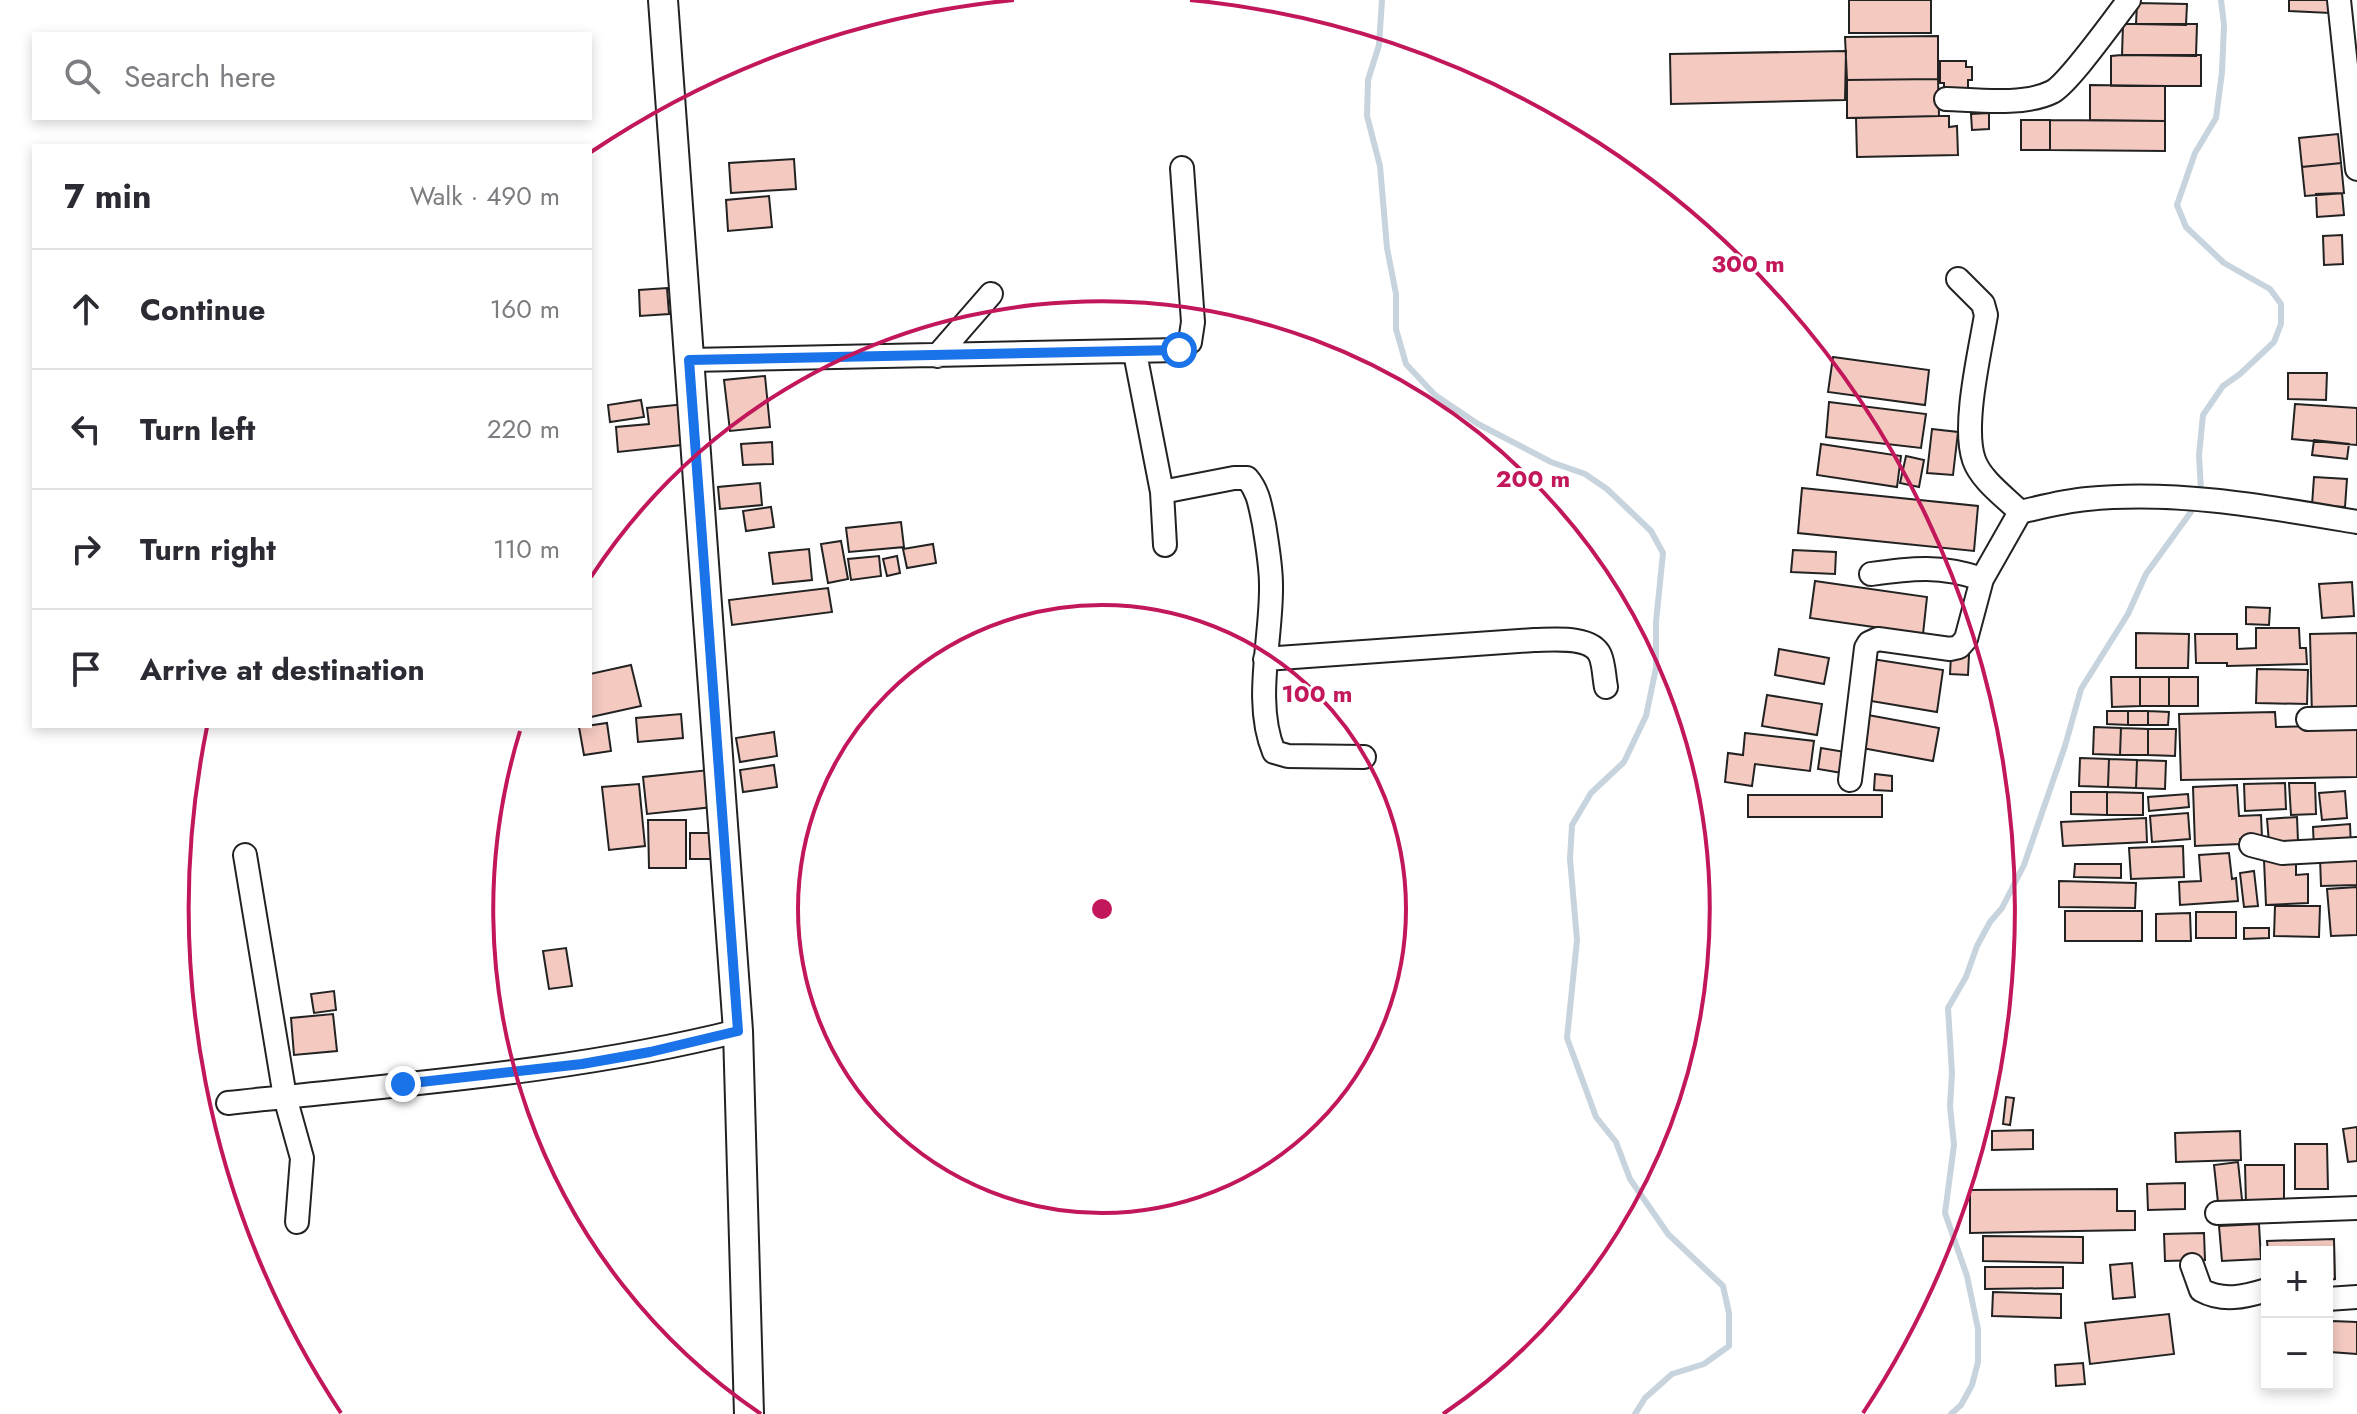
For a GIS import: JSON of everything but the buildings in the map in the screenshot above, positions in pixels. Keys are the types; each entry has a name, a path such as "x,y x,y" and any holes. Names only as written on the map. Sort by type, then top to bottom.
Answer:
{"main road":[{"path":"663,0 738,1031 749,1414"}],"street":[{"path":"1946,99 2000,101 2053,91 2129,0"},
{"path":"2339,0 2357,169"},
{"path":"689,360 1179,350 1190,342 1193,322 1182,168"},
{"path":"1958,279 1983,304 1986,315 1971,425 1974,460 1983,476 2020,512"},
{"path":"937,356 991,294"},
{"path":"1135,353 1162,492 1165,545"},
{"path":"1162,492 1234,478 1247,478 1257,490 1272,587 1265,659 1267,736 1274,752 1288,756 1364,757"},
{"path":"1850,780 1869,643 1878,639 1950,649 1959,647 1966,639 1982,579 2020,512 2087,499 2174,497 2357,522"},
{"path":"1871,574 1922,567 1956,570 1982,579"},
{"path":"1265,659 1565,640 1591,645 1599,653 1606,687"},
{"path":"2308,719 2357,718"},
{"path":"2251,845 2282,853 2357,849"},
{"path":"245,855 285,1097 302,1158 297,1222"},
{"path":"228,1103 582,1064 738,1031"},
{"path":"2217,1213 2357,1208"},
{"path":"2192,1265 2201,1290 2209,1295 2226,1298 2261,1291"},
{"path":"2333,1299 2357,1297"}],"waterway":[{"path":"1382,0 1379,45 1368,80 1367,116 1380,166 1387,248 1396,294 1396,329 1406,364 1435,395 1478,424 1551,462 1585,474 1607,489 1651,531 1663,553 1656,622 1656,668 1646,716 1624,762 1591,793 1572,825 1570,859 1577,940 1567,1038 1596,1117 1616,1142 1630,1179 1668,1234 1723,1286 1729,1313 1729,1346 1704,1364 1672,1374 1645,1398 1635,1414"},
{"path":"2201,491 2199,455 2203,415 2223,386 2274,342 2281,324 2281,304 2270,289 2224,263 2186,227 2177,205 2195,153 2216,118 2224,25 2221,0"},
{"path":"1951,1414 1961,1405 1972,1385 1978,1362 1978,1329 1967,1276 1945,1213 1954,1145 1948,1008 1966,977 1977,946 2002,908 2024,865 2081,689 2128,614 2146,574 2196,505"}],"route":[{"path":"403,1084 582,1064 738,1031 689,360 1179,350"}]}
